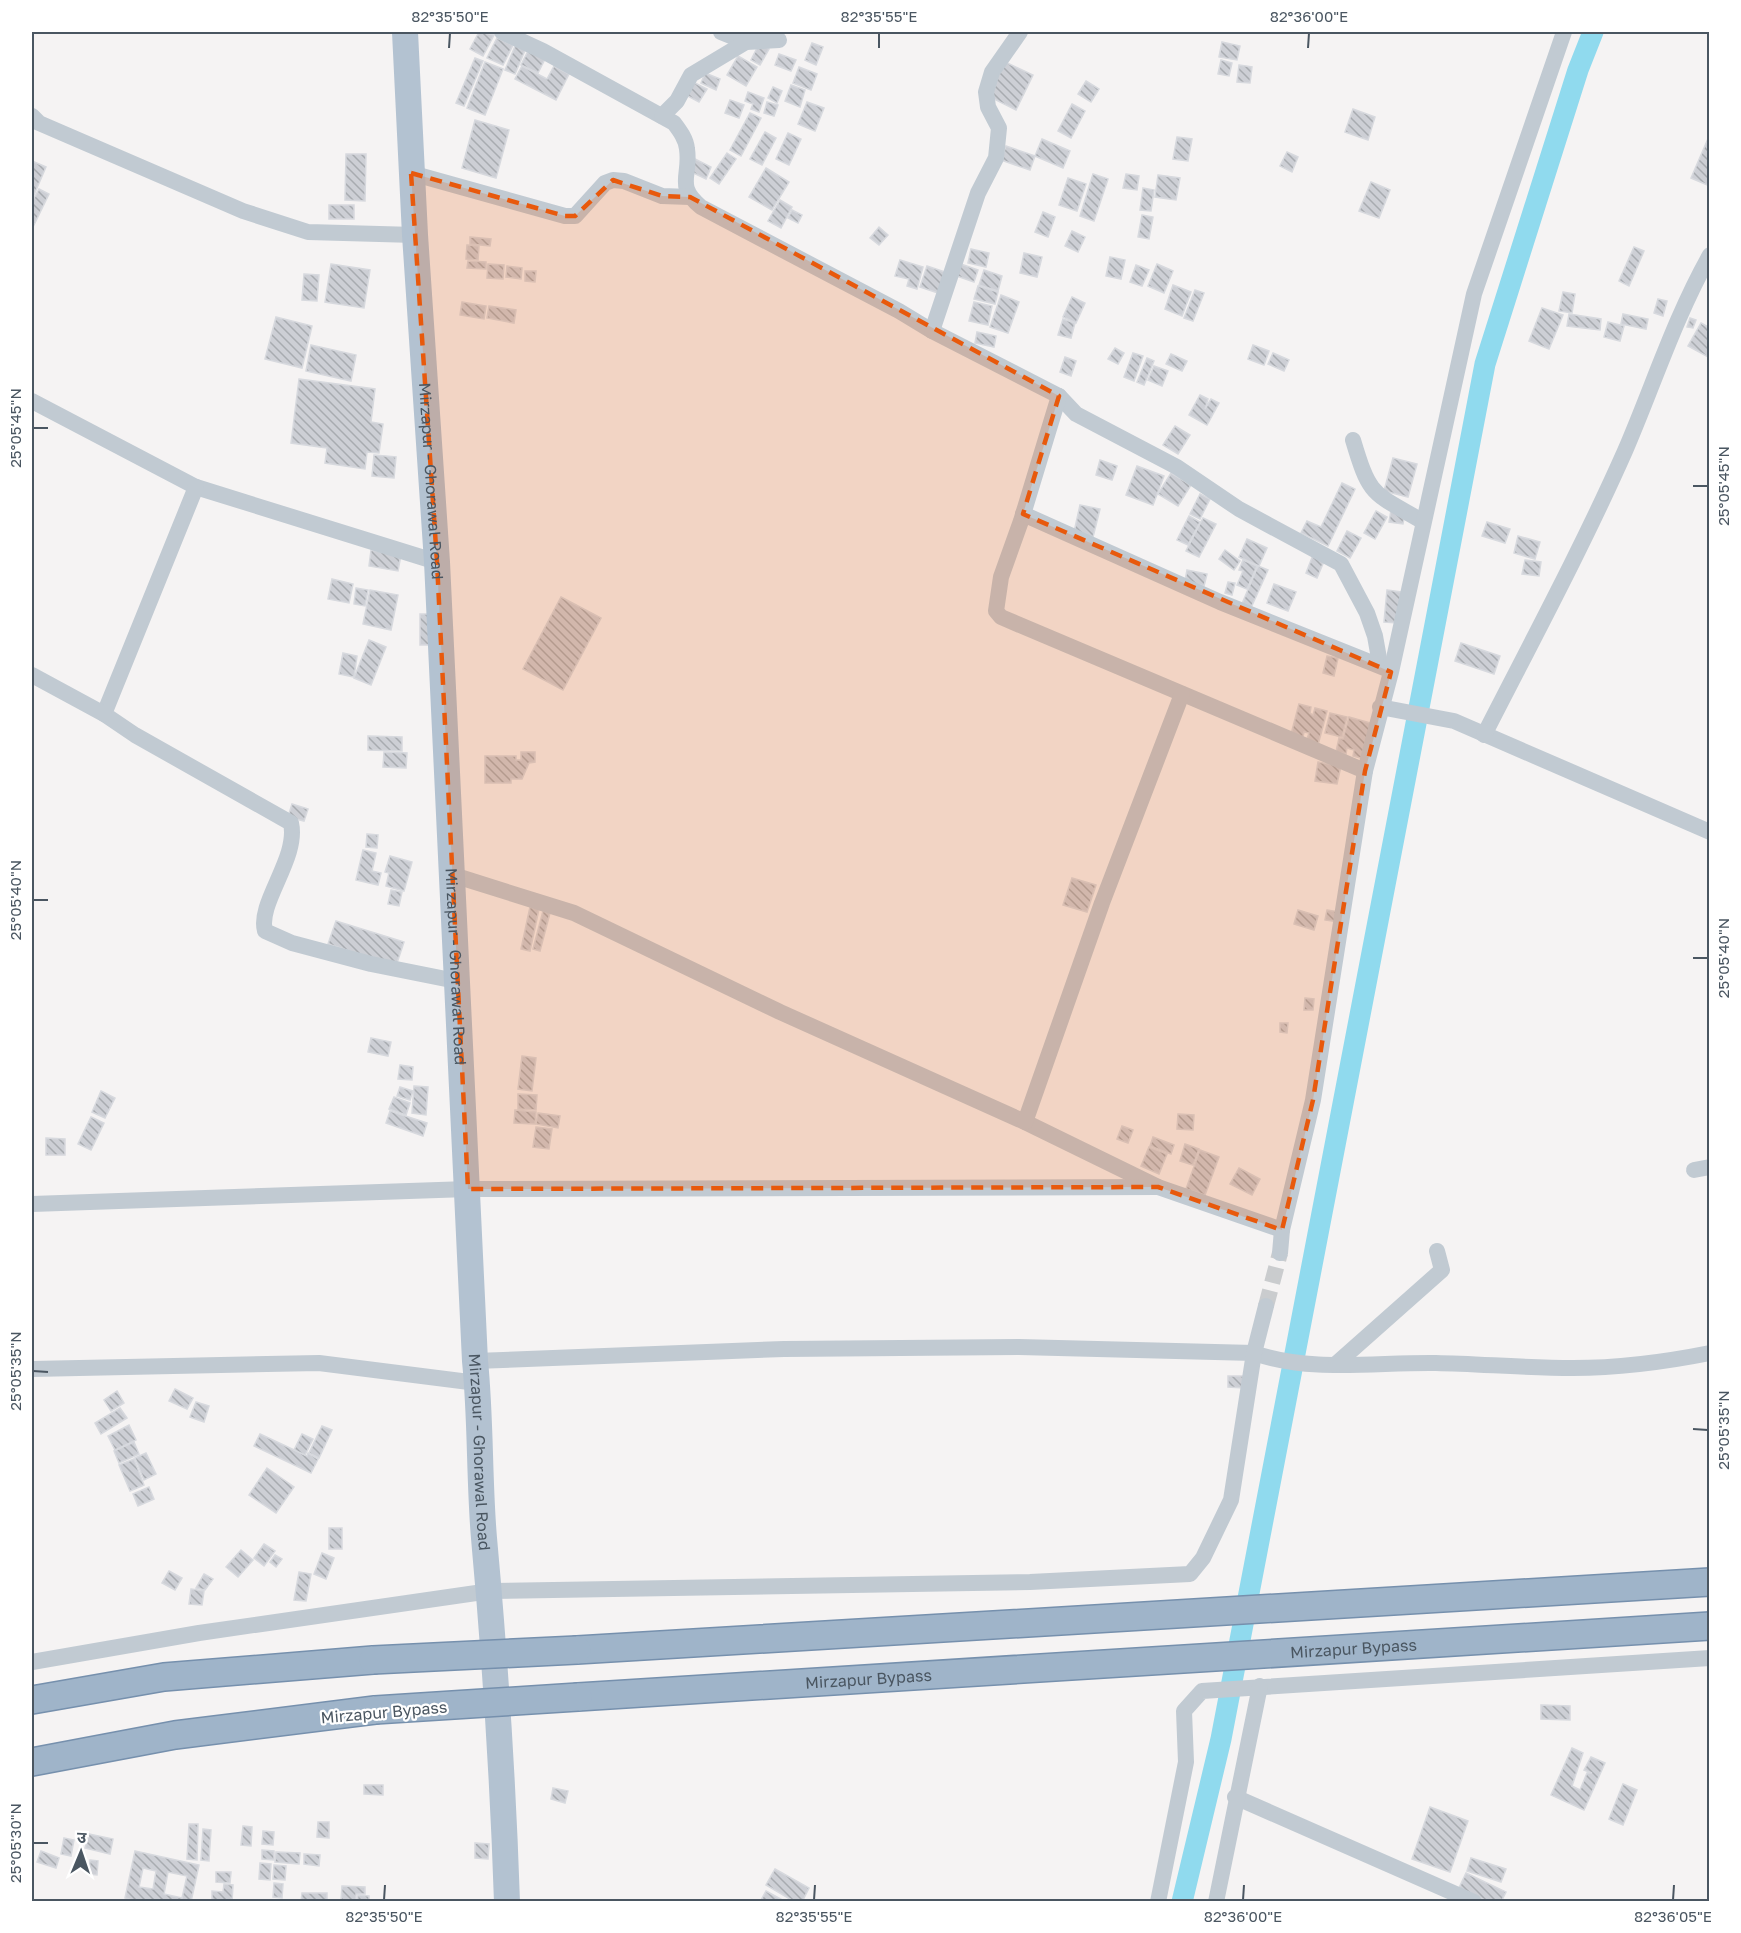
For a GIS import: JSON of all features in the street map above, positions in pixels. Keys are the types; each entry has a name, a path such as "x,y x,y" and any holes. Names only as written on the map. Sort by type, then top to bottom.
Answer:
{"highway":[{"path":"32,1700 164,1677 373,1660 577,1650 1710,1582"},
{"name":"Mirzapur Bypass","path":"32,1762 175,1735 375,1710 1710,1626"}],"main road":[{"name":"Mirzapur - Ghorawal Road","path":"405,32 411,173 437,562 484,1538 490,1591 507,1902"}],"street":[{"path":"502,32 543,51 674,123 682,134 687,149 684,179 690,197 701,207 899,311 932,331 1059,396 1076,414 1177,467 1239,509 1341,564 1367,613 1385,668"},
{"path":"722,32 746,42 779,40"},
{"path":"932,331 978,193 996,158 999,128 988,107 986,92 992,72 1020,32"},
{"path":"1280,1253 1282,1230 1312,1100 1365,771 1380,707 1385,668 1422,521 1474,294 1564,32"},
{"path":"662,116 677,101 691,75 746,42"},
{"path":"32,116 39,123 243,211 308,232 415,235"},
{"path":"411,173 565,216 575,216 606,183 613,180 624,181 662,196 690,197"},
{"path":"1484,735 1575,560 1625,450 1686,301 1710,255"},
{"path":"1059,396 1001,577 996,611 1001,617 1365,771"},
{"path":"32,400 196,487 437,562"},
{"path":"1353,440 1369,487 1379,496 1422,521"},
{"path":"104,714 196,487"},
{"path":"1023,514 1220,602 1385,668"},
{"path":"32,675 104,714 135,735 291,823 292,844 265,915 265,931 292,943 371,964 456,981"},
{"path":"1025,1122 1102,903 1182,694"},
{"path":"1380,707 1406,714 1454,721 1710,832"},
{"path":"453,875 574,913 780,1012 1025,1122 1158,1187 1282,1230"},
{"path":"32,1204 468,1189 1158,1187"},
{"path":"1336,1364 1442,1270 1437,1251"},
{"path":"32,1662 199,1633 490,1591 1018,1582 1190,1574 1203,1558 1232,1500 1254,1353 1266,1305"},
{"path":"32,1369 319,1363 476,1372 796,1349 1019,1347 1254,1353 1275,1361 1306,1364 1435,1363 1574,1368 1618,1366 1710,1353"},
{"path":"1158,1902 1186,1762 1184,1711 1202,1691 1710,1658"},
{"path":"1216,1902 1235,1797 1260,1686"},
{"path":"1235,1797 1474,1902"}],"highlighted area":[{"path":"411,173 565,216 575,216 613,180 662,196 690,197 1059,396 1023,514 1391,672 1365,771 1313,1100 1282,1230 1158,1187 468,1189 437,562"}],"building":[{"path":"479,32 494,35 483,56 470,49"},
{"path":"497,38 513,45 503,65 487,58"},
{"path":"1222,42 1240,46 1237,60 1219,57"},
{"path":"812,43 823,47 816,65 805,60"},
{"path":"516,44 526,48 515,74 505,70"},
{"path":"759,44 769,49 760,65 751,60"},
{"path":"528,51 545,59 538,73 521,65"},
{"path":"779,54 796,60 791,71 775,65"},
{"path":"738,56 757,67 746,86 727,75"},
{"path":"475,58 483,61 464,106 456,103"},
{"path":"1221,60 1232,63 1229,76 1218,74"},
{"path":"485,62 503,69 485,115 467,108"},
{"path":"1005,62 1033,75 1016,110 988,96"},
{"path":"1239,65 1252,67 1250,83 1237,82"},
{"path":"522,66 547,79 554,66 569,74 556,100 515,79"},
{"path":"799,67 817,74 811,90 793,83"},
{"path":"705,73 720,79 716,90 701,83"},
{"path":"691,81 707,89 699,102 684,94"},
{"path":"1086,81 1099,89 1091,102 1078,94"},
{"path":"791,85 805,90 800,107 785,101"},
{"path":"773,87 782,91 777,103 768,98"},
{"path":"748,92 764,98 759,112 751,109 753,104 745,101"},
{"path":"730,100 744,105 739,118 725,113"},
{"path":"767,102 778,105 774,116 764,113"},
{"path":"807,102 824,108 815,131 798,124"},
{"path":"1072,104 1085,111 1071,138 1058,131"},
{"path":"1353,109 1375,117 1368,140 1345,132"},
{"path":"750,113 761,118 741,156 730,150"},
{"path":"475,120 509,130 496,178 462,168"},
{"path":"765,132 776,138 762,165 750,159"},
{"path":"788,133 801,139 789,165 776,159"},
{"path":"1710,134 1710,186 1691,178"},
{"path":"1177,137 1192,139 1188,161 1173,159"},
{"path":"1042,139 1070,151 1063,168 1035,156"},
{"path":"1006,146 1035,156 1030,170 1001,160"},
{"path":"1287,152 1298,157 1292,172 1280,166"},
{"path":"727,153 736,159 719,184 710,178"},
{"path":"346,154 366,154 365,201 345,200"},
{"path":"695,159 711,167 706,179 689,171"},
{"path":"32,161 46,167 34,195 32,194"},
{"path":"766,168 789,182 772,210 749,197"},
{"path":"1093,174 1108,179 1094,221 1080,216"},
{"path":"1126,174 1139,176 1137,190 1123,188"},
{"path":"1158,175 1180,178 1176,200 1155,197"},
{"path":"1068,178 1086,184 1077,211 1059,205"},
{"path":"1371,182 1390,190 1379,218 1359,211"},
{"path":"1143,188 1154,190 1151,211 1140,210"},
{"path":"39,189 49,194 32,229 32,202"},
{"path":"780,200 792,207 781,228 768,221"},
{"path":"329,205 354,205 354,219 329,219"},
{"path":"792,210 802,215 798,223 788,218"},
{"path":"1043,212 1055,217 1048,237 1035,232"},
{"path":"1142,215 1153,217 1149,239 1138,237"},
{"path":"879,227 888,235 879,245 870,238"},
{"path":"1072,231 1085,237 1078,252 1065,246"},
{"path":"470,237 491,239 490,246 470,244"},
{"path":"467,245 479,246 478,260 466,259"},
{"path":"1634,247 1644,251 1629,286 1619,281"},
{"path":"971,249 989,253 986,267 968,263"},
{"path":"1024,253 1042,257 1037,277 1020,273"},
{"path":"1110,257 1125,260 1121,279 1106,276"},
{"path":"900,260 923,267 917,289 907,286 909,279 895,276"},
{"path":"468,261 486,262 486,269 467,268"},
{"path":"958,263 978,270 974,282 954,275"},
{"path":"331,264 370,270 364,308 325,302"},
{"path":"488,264 504,265 503,279 487,278"},
{"path":"1157,264 1173,271 1164,293 1148,286"},
{"path":"1136,265 1149,270 1142,286 1130,282"},
{"path":"507,266 522,268 521,279 506,277"},
{"path":"927,266 945,272 938,293 920,287"},
{"path":"984,270 1002,276 998,291 979,285"},
{"path":"525,271 536,271 535,282 525,281"},
{"path":"304,274 319,275 317,301 302,300"},
{"path":"1173,285 1191,292 1182,316 1165,309"},
{"path":"978,286 998,292 995,304 974,299"},
{"path":"1195,290 1204,293 1193,321 1184,318"},
{"path":"1563,292 1575,294 1572,313 1559,311"},
{"path":"1001,295 1019,302 1008,333 990,327"},
{"path":"1072,297 1085,303 1076,323 1063,317"},
{"path":"1658,299 1667,301 1663,316 1654,313"},
{"path":"462,302 486,306 484,319 460,315"},
{"path":"974,302 992,306 988,325 969,321"},
{"path":"489,306 516,310 514,323 487,318"},
{"path":"1542,308 1563,315 1549,349 1529,341"},
{"path":"1569,314 1601,319 1600,330 1567,326"},
{"path":"1623,314 1648,319 1646,329 1621,324"},
{"path":"276,317 312,326 302,368 265,359"},
{"path":"1690,318 1696,320 1693,328 1687,327"},
{"path":"1063,319 1075,323 1071,338 1058,335"},
{"path":"1608,322 1624,326 1620,341 1604,337"},
{"path":"1701,323 1710,328 1710,358 1688,346"},
{"path":"977,332 996,336 994,347 975,343"},
{"path":"311,345 356,355 351,381 306,371"},
{"path":"1253,345 1269,351 1264,365 1248,359"},
{"path":"1115,348 1124,353 1118,364 1108,359"},
{"path":"1133,353 1143,356 1134,381 1124,377"},
{"path":"1273,353 1289,360 1284,371 1268,364"},
{"path":"1171,354 1187,361 1182,371 1166,364"},
{"path":"1065,357 1076,361 1071,376 1060,372"},
{"path":"1147,358 1154,361 1144,385 1137,382"},
{"path":"1154,366 1168,371 1162,386 1148,380"},
{"path":"299,379 375,389 371,422 383,424 379,453 367,452 365,469 325,463 327,448 291,443"},
{"path":"1200,395 1208,399 1205,409 1211,399 1219,403 1207,425 1189,415"},
{"path":"1175,426 1190,435 1178,454 1163,445"},
{"path":"374,455 396,457 394,478 372,476"},
{"path":"1393,458 1417,464 1408,497 1384,491"},
{"path":"1100,460 1117,466 1112,480 1096,475"},
{"path":"1137,466 1164,476 1153,505 1126,495"},
{"path":"1171,473 1191,485 1178,506 1158,494"},
{"path":"1342,483 1355,489 1328,546 1301,533 1307,521 1321,527"},
{"path":"1200,494 1210,499 1200,519 1190,514"},
{"path":"1080,505 1100,509 1093,537 1074,532"},
{"path":"1391,510 1405,512 1403,524 1389,522"},
{"path":"1376,511 1387,517 1375,539 1364,533"},
{"path":"1189,516 1200,522 1188,545 1177,540"},
{"path":"1203,518 1216,524 1199,557 1186,551"},
{"path":"1487,522 1510,529 1505,543 1482,536"},
{"path":"1347,531 1361,538 1350,558 1337,551"},
{"path":"1518,536 1540,542 1535,559 1514,553"},
{"path":"1247,539 1267,548 1259,566 1239,557"},
{"path":"371,550 401,555 398,571 369,566"},
{"path":"1225,550 1240,561 1234,570 1219,559"},
{"path":"1313,555 1325,559 1317,578 1306,573"},
{"path":"1243,560 1257,566 1247,589 1237,585 1243,571 1239,570"},
{"path":"1525,560 1541,562 1539,576 1522,574"},
{"path":"1258,566 1268,570 1250,610 1241,606"},
{"path":"1187,570 1207,574 1204,586 1185,581"},
{"path":"332,579 353,584 349,603 328,599"},
{"path":"1228,582 1235,583 1232,595 1225,593"},
{"path":"1274,584 1296,592 1288,611 1267,603"},
{"path":"356,588 368,590 365,606 354,604"},
{"path":"370,590 398,595 391,630 363,624"},
{"path":"1387,590 1401,592 1398,623 1384,622"},
{"path":"561,597 601,618 563,690 523,669"},
{"path":"420,614 430,614 430,645 420,645"},
{"path":"369,640 386,647 371,685 354,678"},
{"path":"1461,643 1500,656 1494,674 1455,661"},
{"path":"343,653 357,656 354,677 339,674"},
{"path":"1327,656 1338,658 1334,676 1323,673"},
{"path":"1299,704 1311,707 1310,713 1313,715 1315,708 1327,711 1318,745 1306,742 1309,733 1304,732 1302,741 1290,738"},
{"path":"1330,713 1347,717 1342,737 1325,733"},
{"path":"1349,717 1374,724 1364,759 1353,756 1354,750 1347,748 1346,754 1336,752 1339,738 1343,739"},
{"path":"368,736 402,737 402,751 368,750"},
{"path":"384,752 407,753 406,768 383,767"},
{"path":"521,752 535,752 535,762 529,763 522,779 511,779 511,783 485,783 485,756 516,756 516,760 521,760"},
{"path":"1318,762 1341,766 1337,784 1315,781"},
{"path":"292,804 308,809 304,821 288,817"},
{"path":"367,834 378,835 377,848 366,847"},
{"path":"363,850 376,853 372,871 381,873 378,885 356,880"},
{"path":"390,856 412,862 404,891 386,886 389,873 385,872"},
{"path":"1072,878 1096,885 1087,912 1063,905"},
{"path":"391,890 402,892 399,906 388,904"},
{"path":"530,907 539,909 530,951 521,949"},
{"path":"1298,910 1318,916 1314,930 1294,924"},
{"path":"1327,910 1340,912 1338,922 1325,920"},
{"path":"543,911 550,913 540,951 533,949"},
{"path":"336,921 404,942 396,966 328,944"},
{"path":"1305,998 1314,999 1313,1010 1304,1010"},
{"path":"1280,1023 1288,1023 1287,1033 1280,1032"},
{"path":"371,1038 391,1042 388,1056 368,1052"},
{"path":"522,1056 536,1058 532,1091 518,1089"},
{"path":"400,1065 413,1067 412,1080 398,1079"},
{"path":"414,1086 428,1087 426,1115 412,1113"},
{"path":"400,1087 413,1091 410,1100 397,1096"},
{"path":"101,1091 115,1098 105,1118 92,1112"},
{"path":"518,1094 537,1095 536,1110 518,1109"},
{"path":"394,1097 410,1103 406,1115 389,1109"},
{"path":"515,1110 536,1112 535,1124 514,1123"},
{"path":"390,1111 427,1123 423,1136 386,1123"},
{"path":"538,1113 560,1116 558,1128 536,1124"},
{"path":"1178,1114 1194,1115 1193,1130 1177,1129"},
{"path":"91,1117 104,1123 91,1150 78,1144"},
{"path":"1122,1126 1133,1130 1128,1143 1117,1139"},
{"path":"536,1127 552,1129 549,1149 533,1147"},
{"path":"1153,1137 1174,1145 1171,1154 1150,1146"},
{"path":"46,1138 65,1139 65,1155 46,1155"},
{"path":"1185,1144 1199,1149 1193,1165 1180,1161"},
{"path":"1149,1147 1167,1154 1159,1174 1141,1166"},
{"path":"1200,1150 1219,1157 1205,1195 1186,1189"},
{"path":"1239,1168 1260,1179 1252,1195 1230,1184"},
{"path":"1228,1376 1244,1376 1244,1388 1228,1387"},
{"path":"175,1389 193,1398 187,1409 169,1401"},
{"path":"117,1391 124,1403 111,1411 104,1400"},
{"path":"196,1402 209,1406 204,1422 190,1417"},
{"path":"120,1408 127,1418 101,1434 95,1423"},
{"path":"129,1425 136,1440 115,1450 108,1436"},
{"path":"322,1426 332,1430 319,1458 309,1453"},
{"path":"260,1434 318,1459 311,1473 254,1446"},
{"path":"302,1434 313,1439 305,1455 294,1450"},
{"path":"134,1442 139,1454 119,1463 114,1451"},
{"path":"146,1453 156,1474 144,1480 135,1458"},
{"path":"134,1459 144,1485 130,1491 119,1465"},
{"path":"267,1468 294,1487 276,1513 249,1495"},
{"path":"149,1487 154,1499 138,1506 133,1494"},
{"path":"329,1528 342,1528 342,1549 329,1549"},
{"path":"264,1544 275,1551 264,1566 254,1558"},
{"path":"241,1550 253,1560 238,1577 226,1567"},
{"path":"322,1553 334,1558 326,1579 314,1574"},
{"path":"275,1555 282,1559 276,1567 270,1562"},
{"path":"169,1571 182,1578 175,1590 162,1583"},
{"path":"299,1572 311,1574 306,1601 294,1600"},
{"path":"204,1574 213,1579 205,1590 196,1588"},
{"path":"191,1589 204,1591 202,1605 189,1604"},
{"path":"1541,1705 1570,1706 1570,1720 1541,1719"},
{"path":"1572,1748 1583,1753 1572,1786 1580,1790 1587,1773 1592,1773 1584,1770 1591,1757 1605,1763 1584,1810 1551,1795"},
{"path":"1623,1784 1637,1790 1623,1825 1609,1819"},
{"path":"364,1785 383,1785 383,1795 364,1794"},
{"path":"553,1788 568,1791 565,1803 551,1799"},
{"path":"1430,1807 1468,1821 1450,1872 1412,1859"},
{"path":"318,1822 329,1822 329,1838 317,1837"},
{"path":"189,1824 198,1824 197,1860 187,1859"},
{"path":"243,1826 252,1827 251,1846 241,1845"},
{"path":"203,1829 211,1830 209,1861 201,1860"},
{"path":"263,1831 274,1832 273,1845 262,1844"},
{"path":"89,1834 113,1839 110,1854 85,1848"},
{"path":"64,1838 74,1840 71,1856 61,1854"},
{"path":"475,1843 489,1844 488,1859 475,1858"},
{"path":"262,1850 274,1851 274,1860 262,1859"},
{"path":"41,1851 59,1858 56,1868 37,1862"},
{"path":"135,1851 199,1865 191,1902 142,1902 125,1898","holes":["143,1868 156,1871 153,1889 139,1887","168,1872 187,1876 182,1898 164,1894"]},
{"path":"276,1852 300,1853 299,1864 275,1862"},
{"path":"304,1854 320,1855 319,1866 304,1864"},
{"path":"1471,1858 1506,1869 1501,1882 1467,1871"},
{"path":"90,1860 98,1861 97,1875 89,1874"},
{"path":"260,1863 271,1864 270,1880 259,1879"},
{"path":"274,1865 286,1866 285,1880 273,1879"},
{"path":"775,1869 809,1888 802,1902 795,1902 766,1885"},
{"path":"216,1872 231,1872 230,1883 216,1882"},
{"path":"1466,1873 1506,1892 1501,1902 1489,1902 1459,1888"},
{"path":"274,1883 283,1884 282,1898 273,1897"},
{"path":"224,1884 233,1885 232,1902 201,1902 212,1901 212,1891 223,1892"},
{"path":"342,1886 365,1887 365,1894 356,1894 356,1902 341,1901"},
{"path":"766,1891 786,1902 760,1902"},
{"path":"302,1893 327,1893 327,1902 301,1902"},
{"path":"358,1895 369,1896 369,1902 357,1902"}],"waterway":[{"path":"1182,1902 1221,1739 1485,364 1578,70 1593,32"}],"tunnel":[{"path":"1266,1306 1280,1253"}]}
